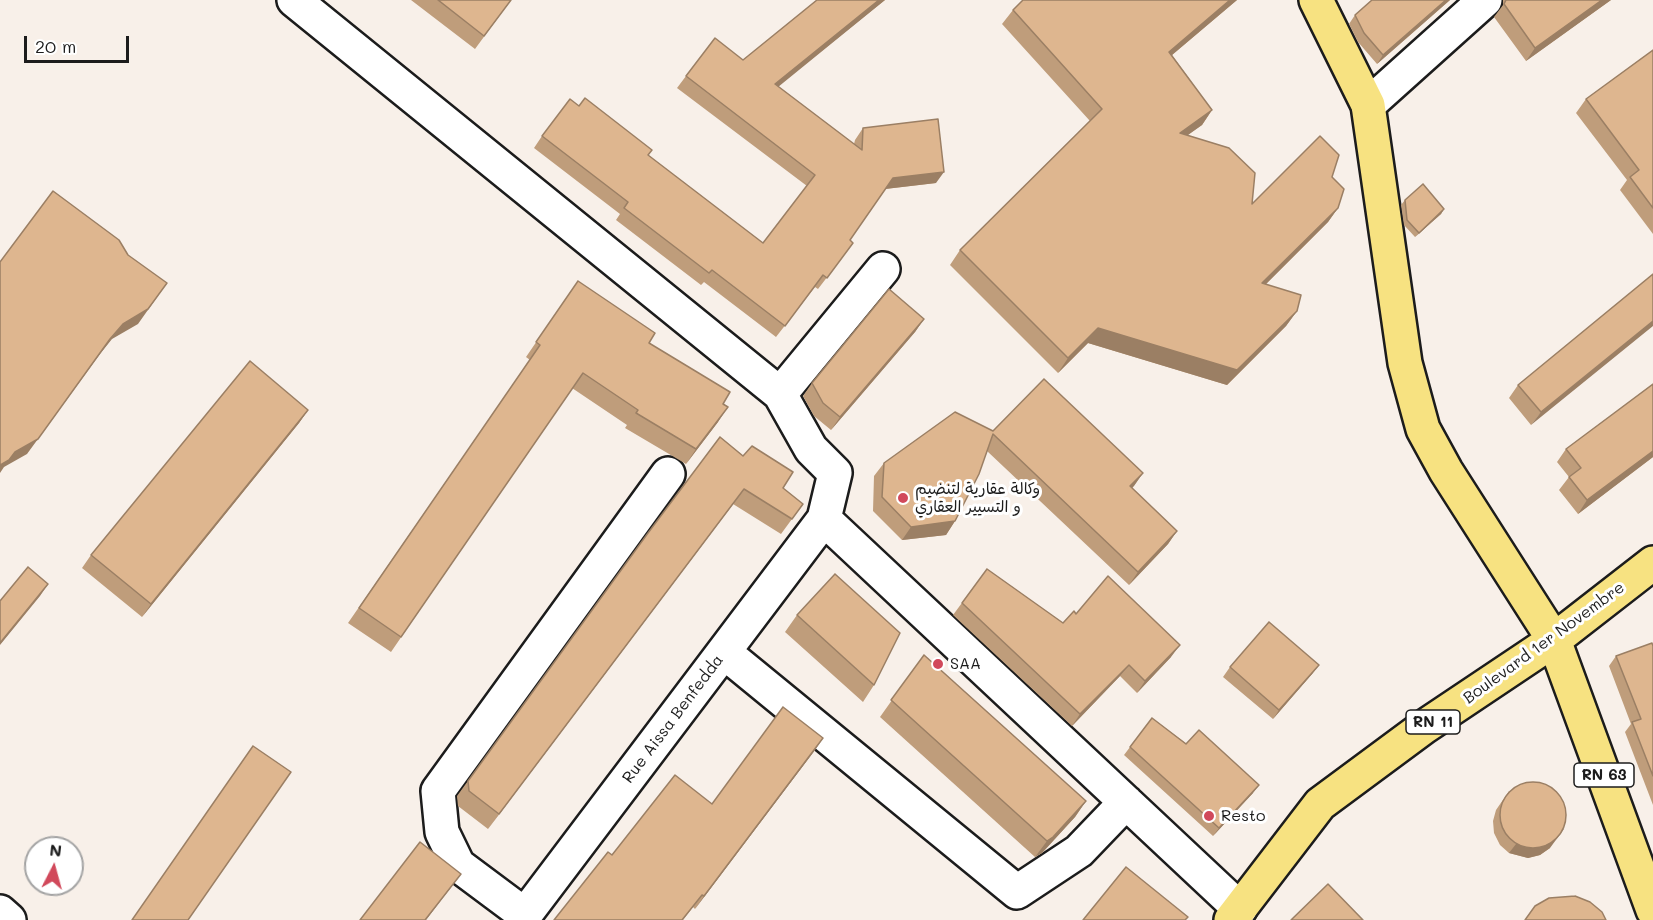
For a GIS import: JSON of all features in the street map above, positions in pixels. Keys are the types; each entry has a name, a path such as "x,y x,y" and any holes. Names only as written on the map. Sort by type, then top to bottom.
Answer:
{"main road":[{"name":"RN 63","path":"1316,0 1368,105 1405,363 1423,429 1446,471 1554,640 1653,910"},
{"name":"Boulevard 1er Novembre","path":"1235,914 1320,804 1424,728 1554,640 1653,563"}],"street":[{"path":"294,0 780,394 811,449 835,473 824,519 1126,802 1235,914"},
{"path":"1368,105 1485,0"},
{"path":"780,394 883,269"},
{"path":"523,917 458,865 442,832 438,791 668,474"},
{"name":"Rue Aissa Benfedda","path":"523,917 824,519"},
{"path":"724,652 1017,892 1079,851 1126,802"},
{"path":"0,912 9,920"}],"building":[{"path":"438,0 511,0 484,36"},
{"path":"817,0 879,0 775,84 862,150 863,128 938,119 944,172 893,178 850,240 853,243 827,278 823,275 785,326 712,270 709,273 624,208 628,202 542,136 570,99 579,106 585,98 652,150 648,155 763,243 815,175 686,76 715,38 743,60"},
{"path":"1023,0 1230,0 1169,52 1212,110 1180,133 1229,148 1255,173 1252,204 1320,136 1339,155 1332,177 1344,189 1338,208 1262,283 1301,295 1297,311 1237,370 1098,328 1068,358 960,250 1102,109 1013,10"},
{"path":"1372,0 1446,0 1383,55 1364,33 1355,15"},
{"path":"1506,0 1602,0 1535,48 1504,4"},
{"path":"1653,50 1653,208 1630,177 1639,170 1586,99"},
{"path":"1423,184 1444,209 1419,233 1407,220 1405,200"},
{"path":"53,191 119,240 128,255 167,283 148,309 123,324 110,339 38,439 15,452 9,460 0,465 0,262"},
{"path":"1653,274 1653,321 1541,412 1518,385"},
{"path":"578,281 655,333 649,343 730,392 723,404 728,407 696,449 636,413 638,410 583,373 401,637 359,608 540,345 536,342"},
{"path":"889,289 924,319 840,417 823,403 812,383"},
{"path":"250,361 308,410 151,604 91,555"},
{"path":"1044,379 1143,473 1130,486 1177,531 1138,572 993,434 979,474 955,521 911,527 882,497 884,463 955,412 993,431"},
{"path":"1653,384 1653,451 1587,500 1569,477 1581,468 1566,449"},
{"path":"720,437 743,456 752,446 793,472 783,488 803,504 792,519 744,489 499,814 469,791 468,781"},
{"path":"28,567 48,584 0,643 0,601"},
{"path":"987,569 1063,623 1074,611 1076,614 1108,576 1180,645 1145,681 1129,665 1080,714 962,603"},
{"path":"835,574 900,633 874,685 797,615"},
{"path":"1269,622 1319,665 1279,710 1230,667"},
{"path":"1652,643 1653,776 1632,722 1641,719 1616,656"},
{"path":"924,655 1086,801 1053,837 1047,841 891,700"},
{"path":"783,707 823,738 704,896 702,895 682,920 554,920 608,852 612,855 675,775 712,804"},
{"path":"1152,718 1186,744 1199,730 1259,785 1219,828 1130,747"},
{"path":"253,746 291,772 188,920 132,920"},
{"path":"1526,782 1540,782 1552,787 1561,796 1566,815 1564,828 1557,839 1540,848 1526,848 1514,843 1505,834 1500,822 1500,808 1505,796 1514,787"},
{"path":"420,842 461,874 425,920 360,920"},
{"path":"1126,867 1188,917 1185,920 1083,920"},
{"path":"1328,884 1363,920 1291,920"},
{"path":"1575,896 1590,902 1602,912 1606,920 1525,920 1535,906 1549,898"}],"place":[{"name":"وكالة عقارية لتنضيم و التسيير العقاري","path":"903,498"},
{"name":"SAA","path":"938,664"},
{"name":"Resto","path":"1209,816"}]}
